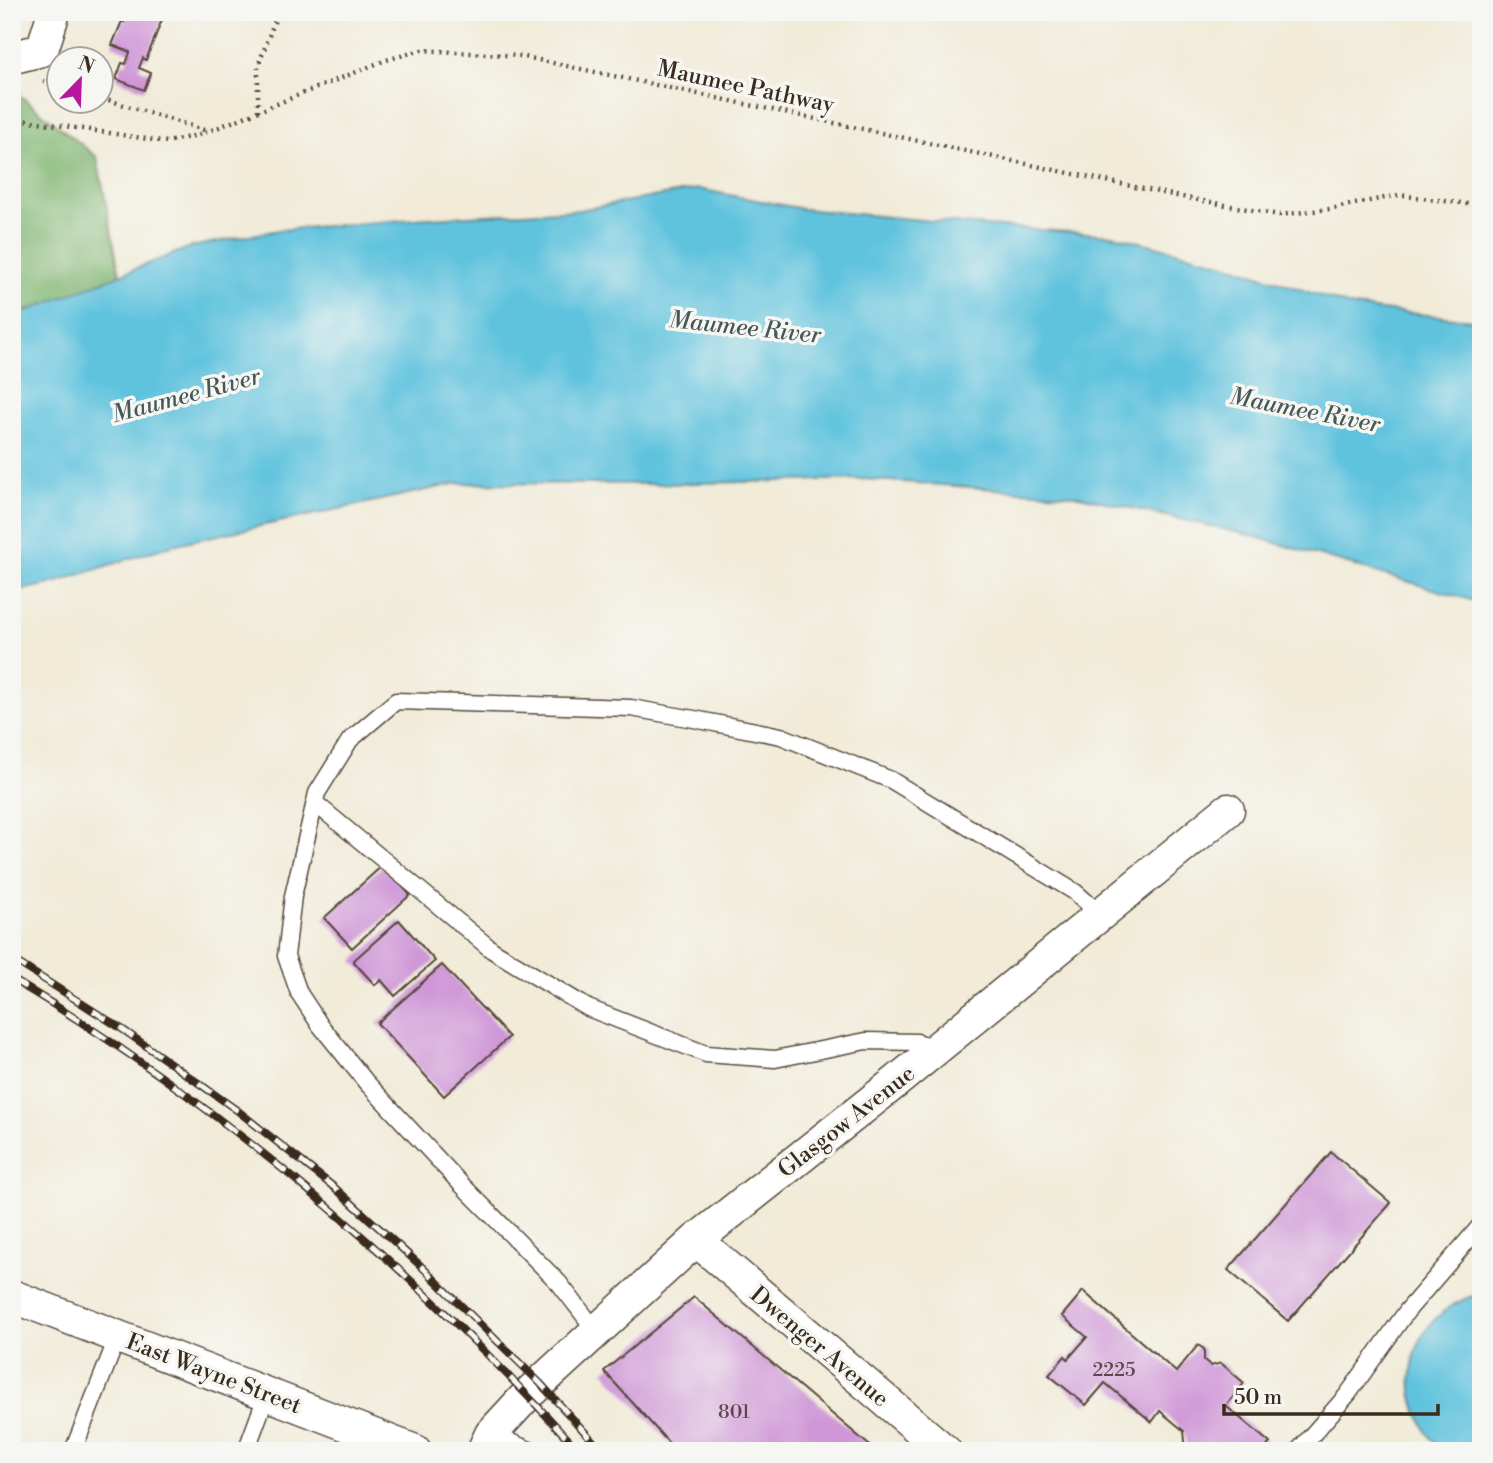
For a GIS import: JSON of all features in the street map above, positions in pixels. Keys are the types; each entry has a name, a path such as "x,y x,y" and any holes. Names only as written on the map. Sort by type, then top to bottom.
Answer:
{"street":[{"path":"27,53 54,12"},
{"name":"Glasgow Avenue","path":"487,1442 528,1394 696,1240 936,1049 1228,810"},
{"name":"Dwenger Avenue","path":"696,1240 944,1451"},
{"name":"East Wayne Street","path":"12,1296 415,1451"}],"lane":[{"path":"597,1332 559,1283 460,1183 366,1082 320,1025 299,993 286,957 293,895 317,793 350,740 396,701 631,708 781,736 891,780 1075,892 1100,914"},
{"path":"315,803 492,950 588,1008 706,1054 775,1059 866,1041 917,1042 936,1049"},
{"path":"1298,1451 1348,1394 1407,1311 1481,1225"},
{"path":"72,1451 118,1336"},
{"path":"246,1451 267,1394"},
{"path":"487,1442 532,1451"}],"path":[{"path":"258,111 258,66 278,12"},
{"name":"Maumee Pathway","path":"12,118 167,142 208,132 386,60 422,50 520,56 1177,196 1279,215 1330,209 1399,195 1481,208"},
{"path":"116,103 208,132"}],"green space":[{"path":"12,95 22,97 97,157 120,275 12,317"}],"water":[{"name":"Maumee River","path":"698,189 803,209 1113,235 1226,264 1353,307 1481,321 1481,603 1249,535 1075,495 863,479 657,484 459,483 172,545 50,584 12,592 12,317 191,247 279,230 579,210"},
{"path":"1481,1294 1481,1451 1452,1451 1436,1443 1421,1420 1412,1390 1414,1360 1418,1345 1435,1319 1455,1304"}],"building":[{"path":"128,12 165,12 146,60 143,58 139,68 151,73 144,90 116,79 130,52 112,45 122,21 124,22"},
{"path":"383,865 410,895 352,948 324,918"},
{"path":"399,920 435,961 395,996 381,980 375,985 353,961"},
{"path":"442,965 509,1037 444,1096 377,1023"},
{"path":"1331,1152 1391,1203 1288,1321 1228,1270"},
{"path":"1083,1291 1176,1372 1198,1345 1204,1349 1204,1360 1211,1366 1221,1363 1244,1383 1226,1406 1270,1443 1263,1451 1186,1451 1184,1431 1160,1411 1152,1422 1105,1383 1086,1405 1049,1375 1065,1356 1068,1359 1087,1337 1062,1316"},
{"path":"694,1297 876,1451 676,1451 604,1371"}],"railway":[{"path":"12,959 122,1029 238,1111 335,1188 421,1266 540,1383 602,1451"},
{"path":"12,979 167,1081 313,1194 450,1318 516,1383 579,1451"}]}
